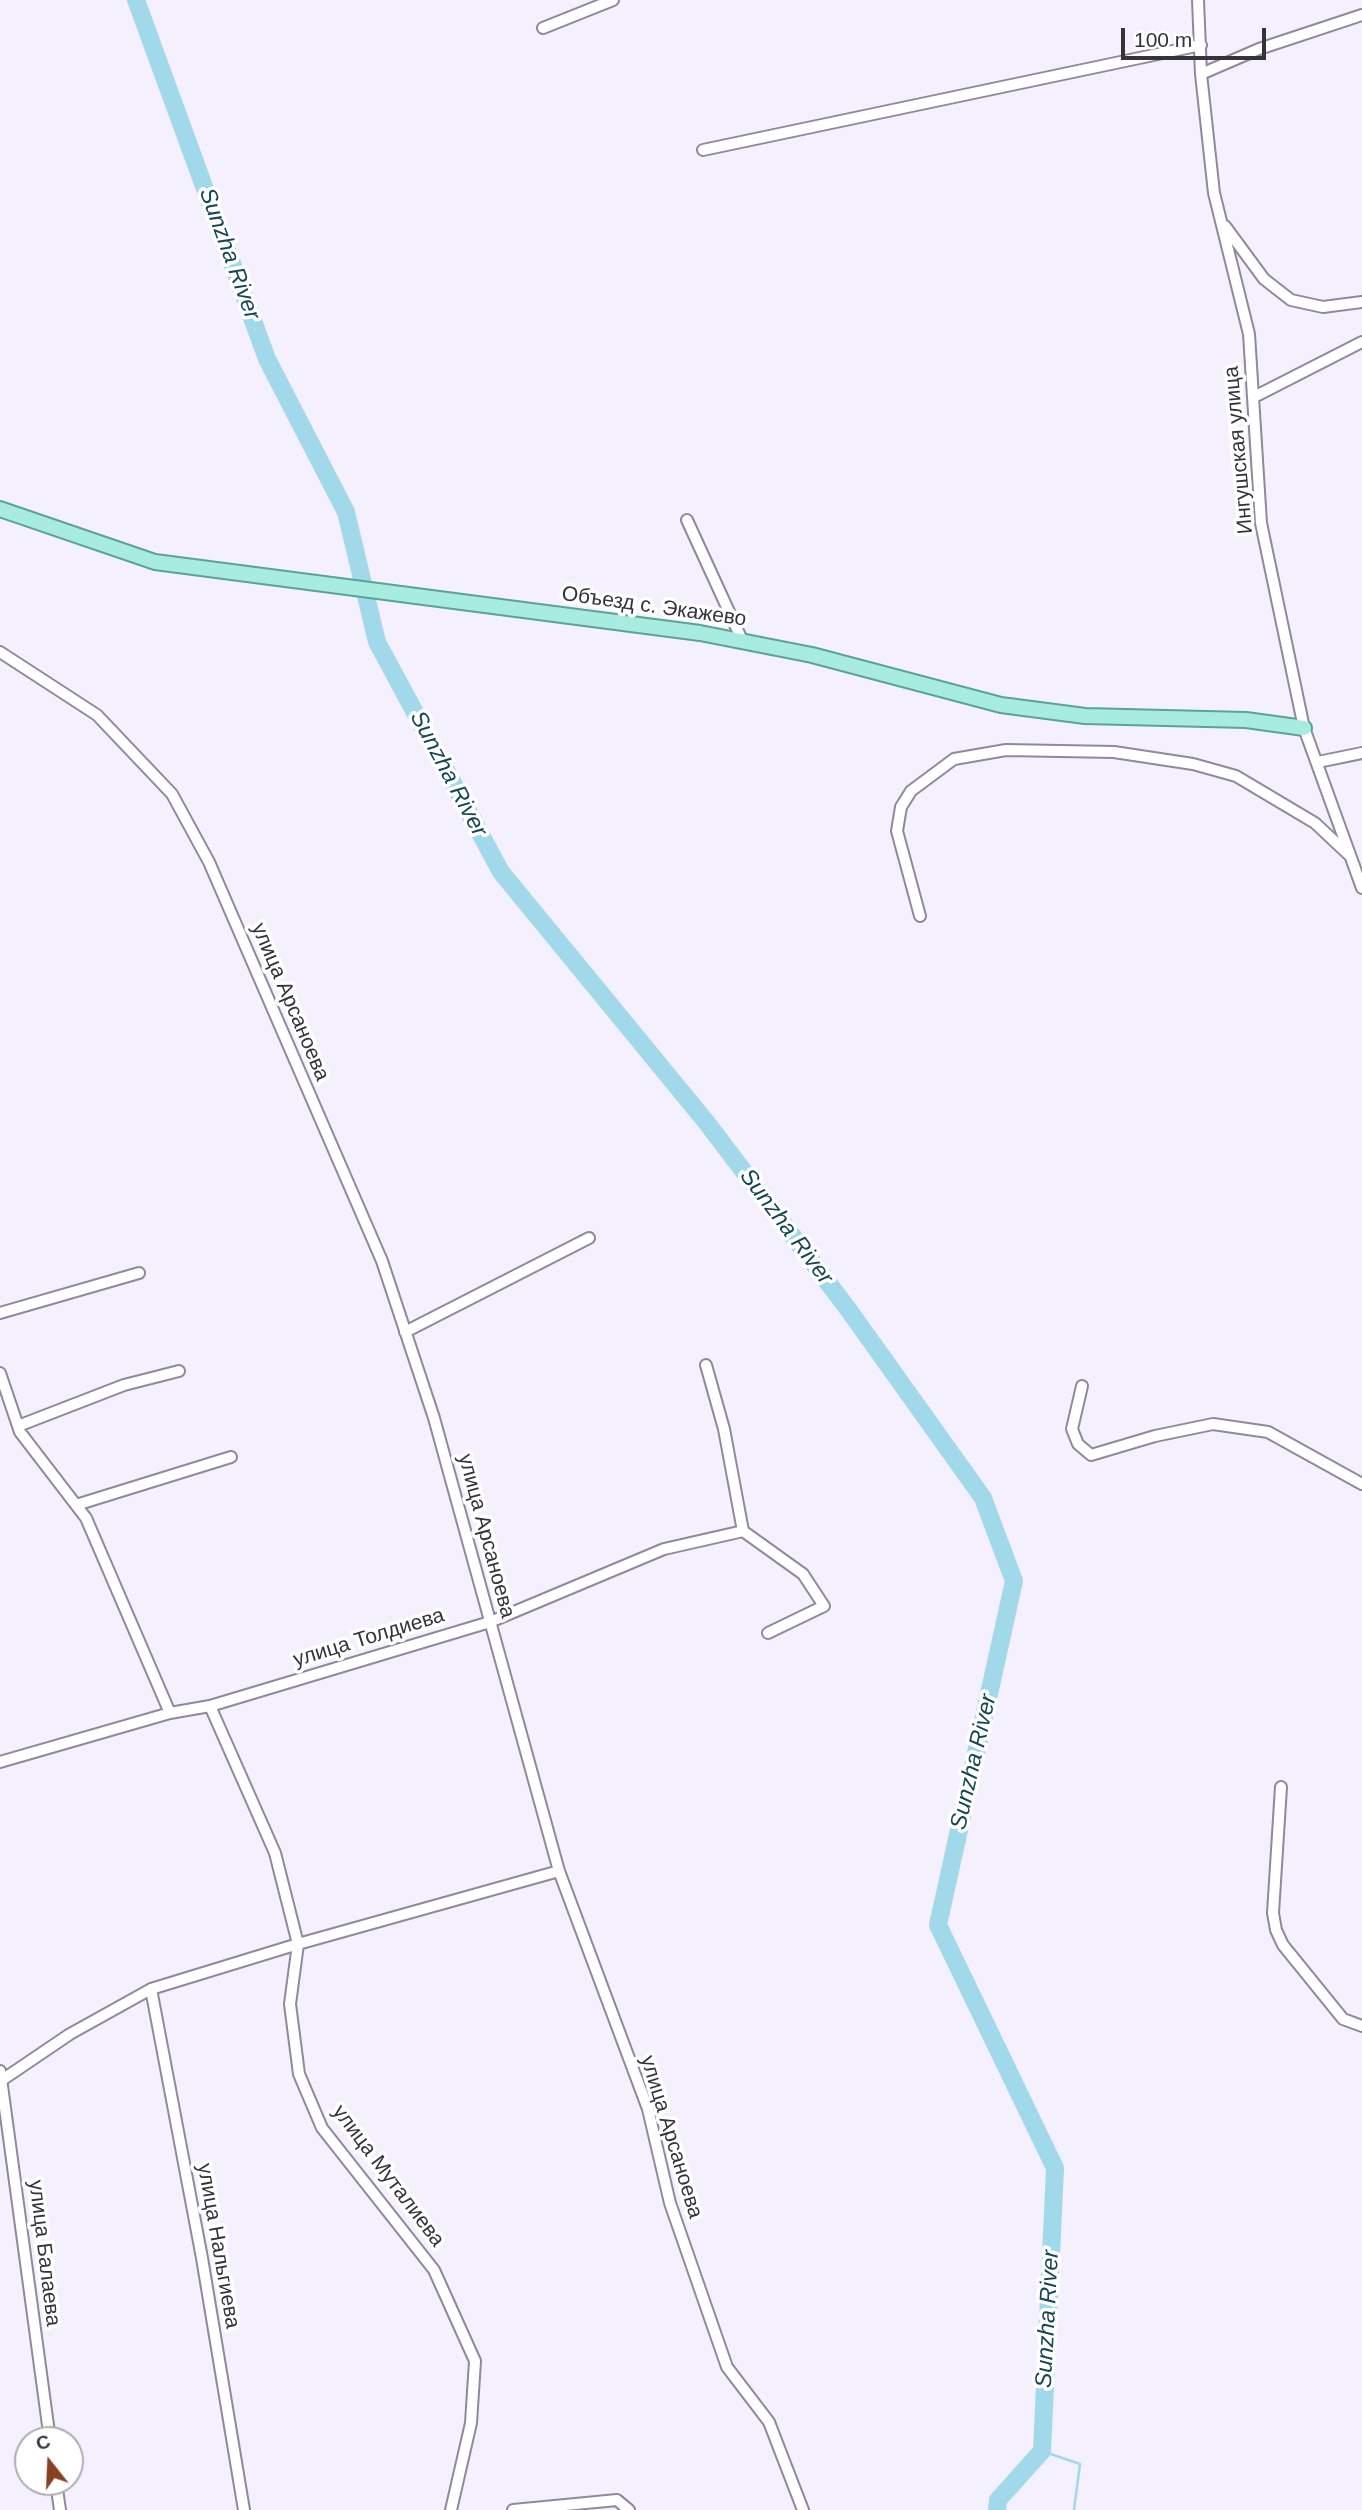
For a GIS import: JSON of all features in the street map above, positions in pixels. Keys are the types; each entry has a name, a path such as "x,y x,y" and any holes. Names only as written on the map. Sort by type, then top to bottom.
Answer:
{"main road":[{"name":"Объезд с. Экажево","path":"0,509 155,562 742,640 812,655 1002,705 1085,716 1246,720 1304,728"}],"street":[{"path":"543,28 593,4 613,0"},
{"name":"Ингушская улица","path":"1198,0 1200,74 1220,219 1248,334 1261,523 1304,728 1362,888"},
{"path":"1200,74 1259,49 1362,15"},
{"path":"703,150 1201,45"},
{"path":"1220,219 1265,279 1292,300 1323,307 1362,302"},
{"path":"1254,397 1362,342"},
{"path":"687,520 742,640"},
{"name":"улица Арсаноева","path":"0,652 97,715 172,794 209,862 382,1261 434,1418 559,1871 648,2109 670,2203 727,2367 769,2422 803,2510"},
{"path":"920,916 897,831 901,807 911,791 954,759 1006,750 1114,752 1193,764 1236,776 1314,822 1350,855"},
{"path":"1318,762 1362,753"},
{"path":"405,1332 589,1238"},
{"path":"0,1312 139,1273"},
{"path":"706,1365 724,1429 743,1531 803,1574 824,1606 768,1633"},
{"path":"18,1426 124,1385 179,1371"},
{"path":"0,1373 18,1426 86,1518 170,1713"},
{"path":"1082,1386 1072,1429 1078,1444 1091,1455 1155,1436 1213,1424 1268,1432 1362,1484"},
{"path":"76,1505 231,1457"},
{"name":"улица Толдиева","path":"0,1762 170,1713 209,1706 490,1622 664,1549 743,1531"},
{"name":"улица Муталиева","path":"209,1706 275,1853 298,1944 290,2004 299,2074 321,2128 434,2270 475,2361 471,2423 451,2510"},
{"path":"1281,1787 1273,1913 1276,1930 1283,1945 1343,2019 1362,2026"},
{"path":"1,2075 151,1989 298,1944 559,1871"},
{"name":"улица Нальгиева","path":"151,1989 202,2258 244,2510"},
{"name":"улица Балаева","path":"1,2075 48,2426"},
{"path":"513,2510 617,2500 629,2510"}],"waterway":[{"name":"Sunzha River","path":"136,0 267,359 346,512 377,642 501,872 707,1123 848,1309 983,1498 1014,1581 938,1925 1055,2168 1042,2451 998,2500 997,2510"},
{"path":"1042,2451 1080,2464 1074,2510"}]}
